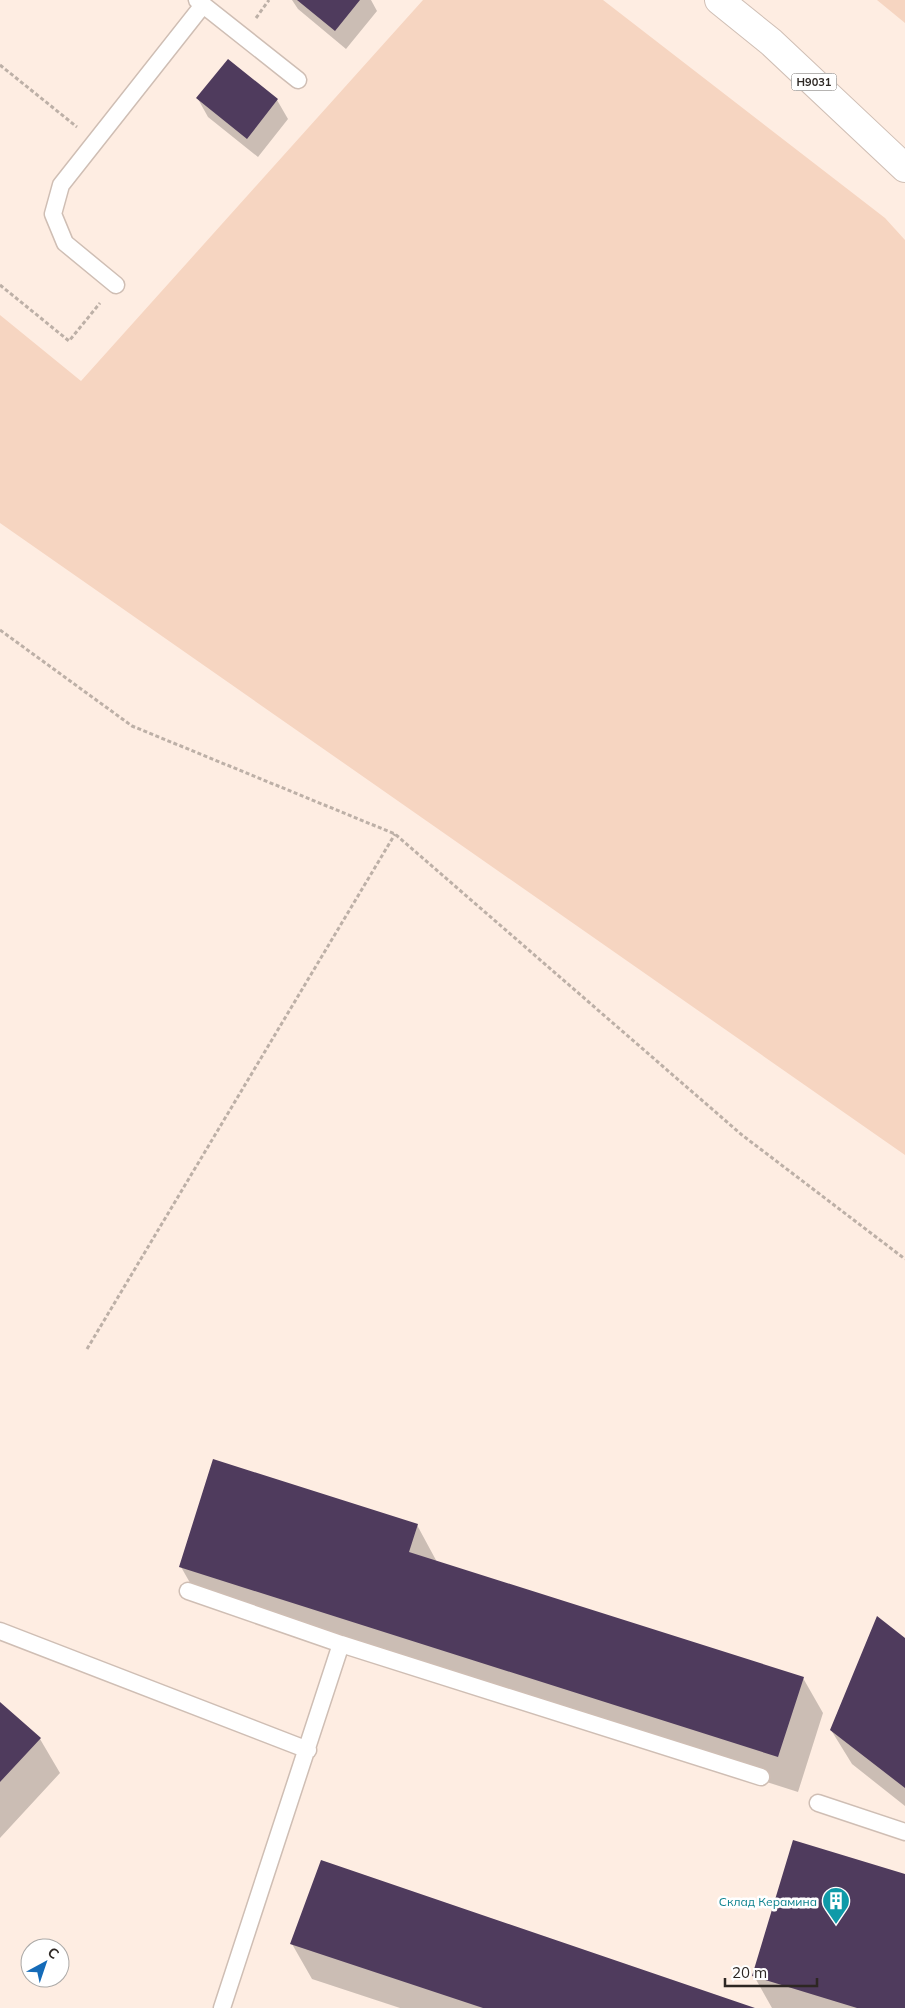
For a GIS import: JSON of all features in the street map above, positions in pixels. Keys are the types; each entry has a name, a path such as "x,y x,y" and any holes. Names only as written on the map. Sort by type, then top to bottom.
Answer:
{"main road":[{"name":"Н9031","path":"719,0 771,42 905,168"}],"lane":[{"path":"116,285 65,242 53,214 61,185 200,3 298,80"},
{"path":"188,1591 341,1644 761,1777"},
{"path":"0,1631 308,1750"},
{"path":"222,2008 308,1750 341,1644"},
{"path":"818,1802 905,1832"}],"path":[{"path":"0,65 95,141"},
{"path":"0,285 69,340 116,285"},
{"path":"0,630 132,726 395,834 742,1135 905,1259"},
{"path":"87,1349 395,834"}],"shaded area":[{"path":"423,0 603,0 885,218 905,240 905,1155 0,523 0,315 81,381"},
{"path":"877,0 905,0 905,23"}],"building":[{"path":"297,0 360,0 335,31"},
{"path":"228,59 278,99 247,139 196,98"},
{"path":"213,1459 418,1524 409,1552 804,1677 778,1757 179,1567"},
{"path":"877,1616 905,1638 905,1788 830,1730"},
{"path":"0,1702 41,1738 0,1782"},
{"name":"Склад Керамина","path":"793,1840 905,1874 905,2008 857,2008 752,1976"},
{"path":"321,1860 755,2008 483,2008 290,1944"}],"place":[{"name":"Склад Керамина","path":"836,1925"}]}
